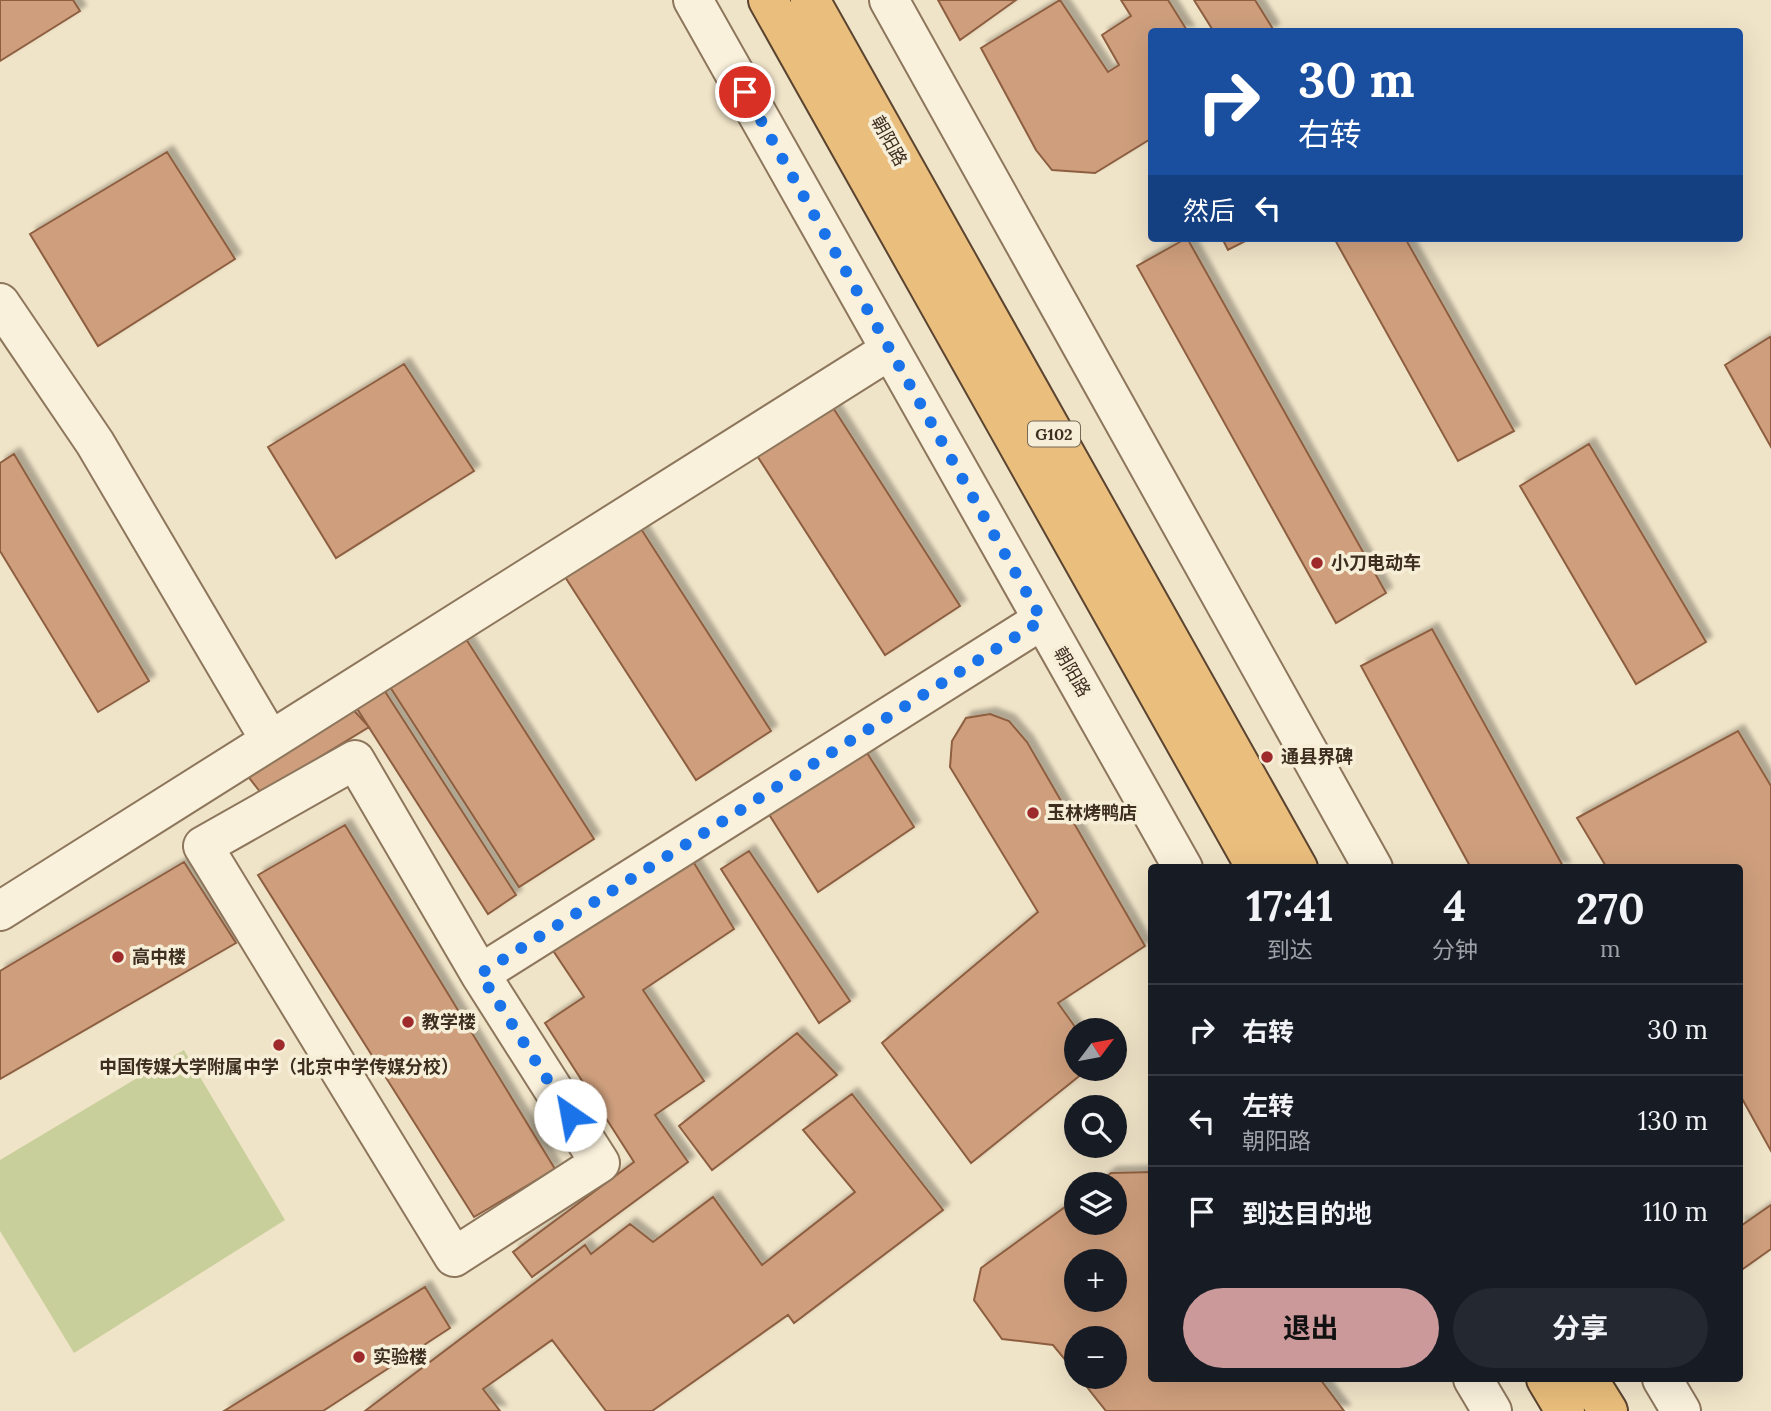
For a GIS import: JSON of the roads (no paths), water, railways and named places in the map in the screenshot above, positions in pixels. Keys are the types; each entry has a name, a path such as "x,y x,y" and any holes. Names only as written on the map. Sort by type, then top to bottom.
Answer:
{"highway":[{"name":"朝阳路","path":"768,0 1254,864"},
{"name":"朝阳路","path":"810,0 1296,864"},
{"path":"1548,1382 1565,1411"},
{"path":"1590,1382 1608,1411"}],"street":[{"name":"朝阳路","path":"693,0 1181,864"},
{"path":"889,0 1371,864"},
{"path":"0,303 95,443 270,740"},
{"path":"0,911 890,350"},
{"path":"480,974 1042,620"},
{"path":"355,760 480,974 600,1163 454,1257 203,846 355,760"},
{"path":"1475,1382 1492,1411"},
{"path":"1664,1382 1681,1411"}],"place":[{"name":"小刀电动车","path":"1317,563"},
{"name":"通县界碑","path":"1267,757"},
{"name":"玉林烤鸭店","path":"1033,813"},
{"name":"高中楼","path":"118,957"},
{"name":"教学楼","path":"408,1022"},
{"name":"中国传媒大学附属中学（北京中学传媒分校）","path":"279,1045"},
{"name":"实验楼","path":"359,1357"}]}
